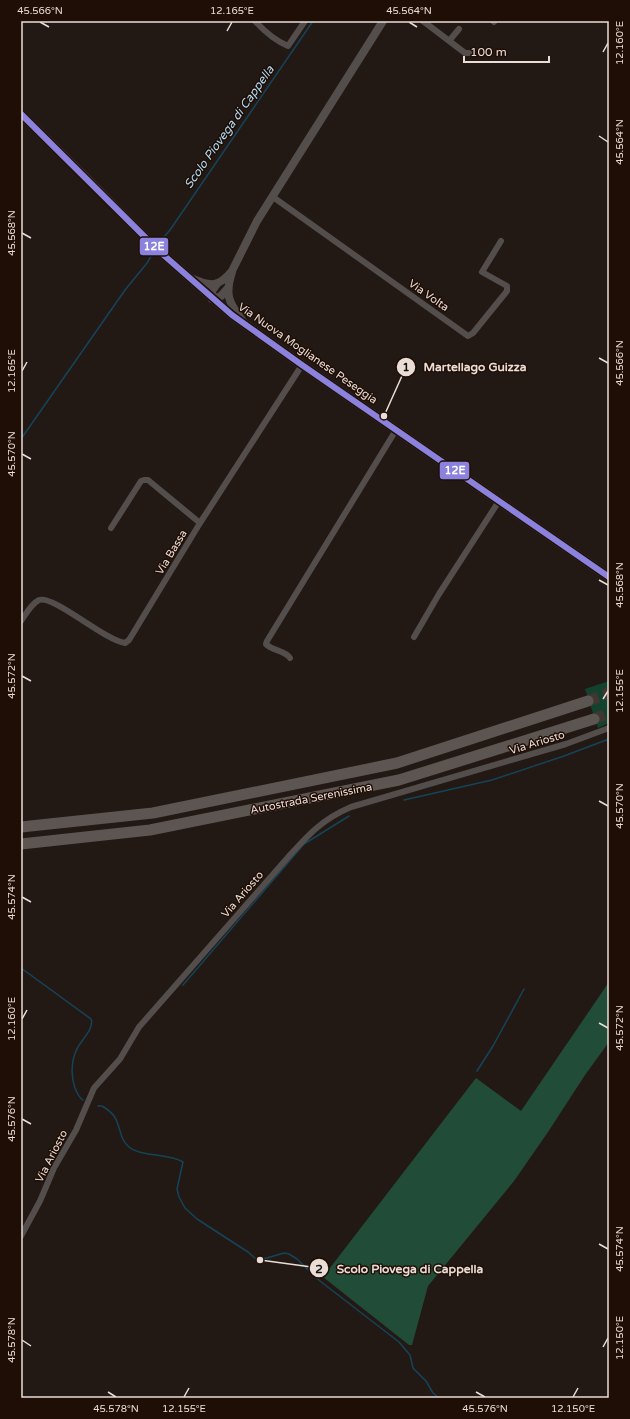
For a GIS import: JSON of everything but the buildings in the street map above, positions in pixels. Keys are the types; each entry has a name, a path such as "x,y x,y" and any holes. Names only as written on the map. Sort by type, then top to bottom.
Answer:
{"highway":[{"name":"Autostrada Serenissima","path":"21,827 153,813 397,763 588,702"},
{"name":"Autostrada Serenissima","path":"21,844 150,830 399,780 594,719"}],"main road":[{"name":"Via Nuova Moglianese Peseggia","path":"21,114 182,273 245,324 609,577"}],"street":[{"path":"255,21 270,34 288,46 305,21"},
{"path":"228,288 221,296 212,298 212,291 217,284 227,278 232,271 257,221 383,21"},
{"path":"423,21 466,53 471,54"},
{"path":"449,41 459,29"},
{"name":"Via Volta","path":"273,197 468,336 473,333 507,292 507,286 482,272 501,241"},
{"path":"232,271 228,288 230,301 232,307 245,324"},
{"path":"182,273 208,285 217,284"},
{"name":"Via Bassa","path":"21,621 36,602 46,600 61,607 114,640 125,643 129,640 200,523 302,365"},
{"path":"290,658 268,646 267,641 396,430"},
{"path":"111,528 141,481 144,480 148,480 200,523"},
{"path":"414,637 438,594 499,501"},
{"name":"Via Ariosto","path":"21,1236 40,1200 54,1168 76,1130 94,1088 120,1059 139,1027 290,854 313,830 333,816 351,807 566,744 609,728"}],"green space":[{"path":"609,681 609,723 598,728 585,689"},
{"path":"609,982 609,1042 514,1181 428,1286 412,1345 409,1345 323,1277 476,1078 521,1111"}],"waterway":[{"name":"Scolo Piovega di Cappella","path":"160,244 313,21"},
{"name":"Scolo Piovega di Cappella","path":"21,439 125,290 147,263 153,253"},
{"path":"404,800 492,780 609,739"},
{"path":"183,985 304,844 349,816"},
{"name":"Scolo Piovega di Cappella","path":"21,968 91,1019 91,1027 78,1047 74,1055 72,1065 75,1088 78,1095 83,1100"},
{"path":"477,1071 493,1046 524,989"},
{"name":"Scolo Piovega di Cappella","path":"98,1106 104,1107 114,1116 123,1140 129,1147 140,1152 170,1157 183,1162 177,1189 179,1197 185,1208 197,1219 248,1252 256,1259 260,1260 284,1253 297,1259 320,1281 399,1342 410,1355 413,1368 426,1381 433,1393 439,1398"}],"tunnel":[{"path":"588,701 609,693"},
{"path":"594,719 609,713"}],"transit line":[{"name":"12E","path":"21,114 159,251 232,315 609,577"}],"place":[{"name":"Martellago Guizza","path":"384,416"},
{"name":"Scolo Piovega di Cappella","path":"260,1260"}]}
